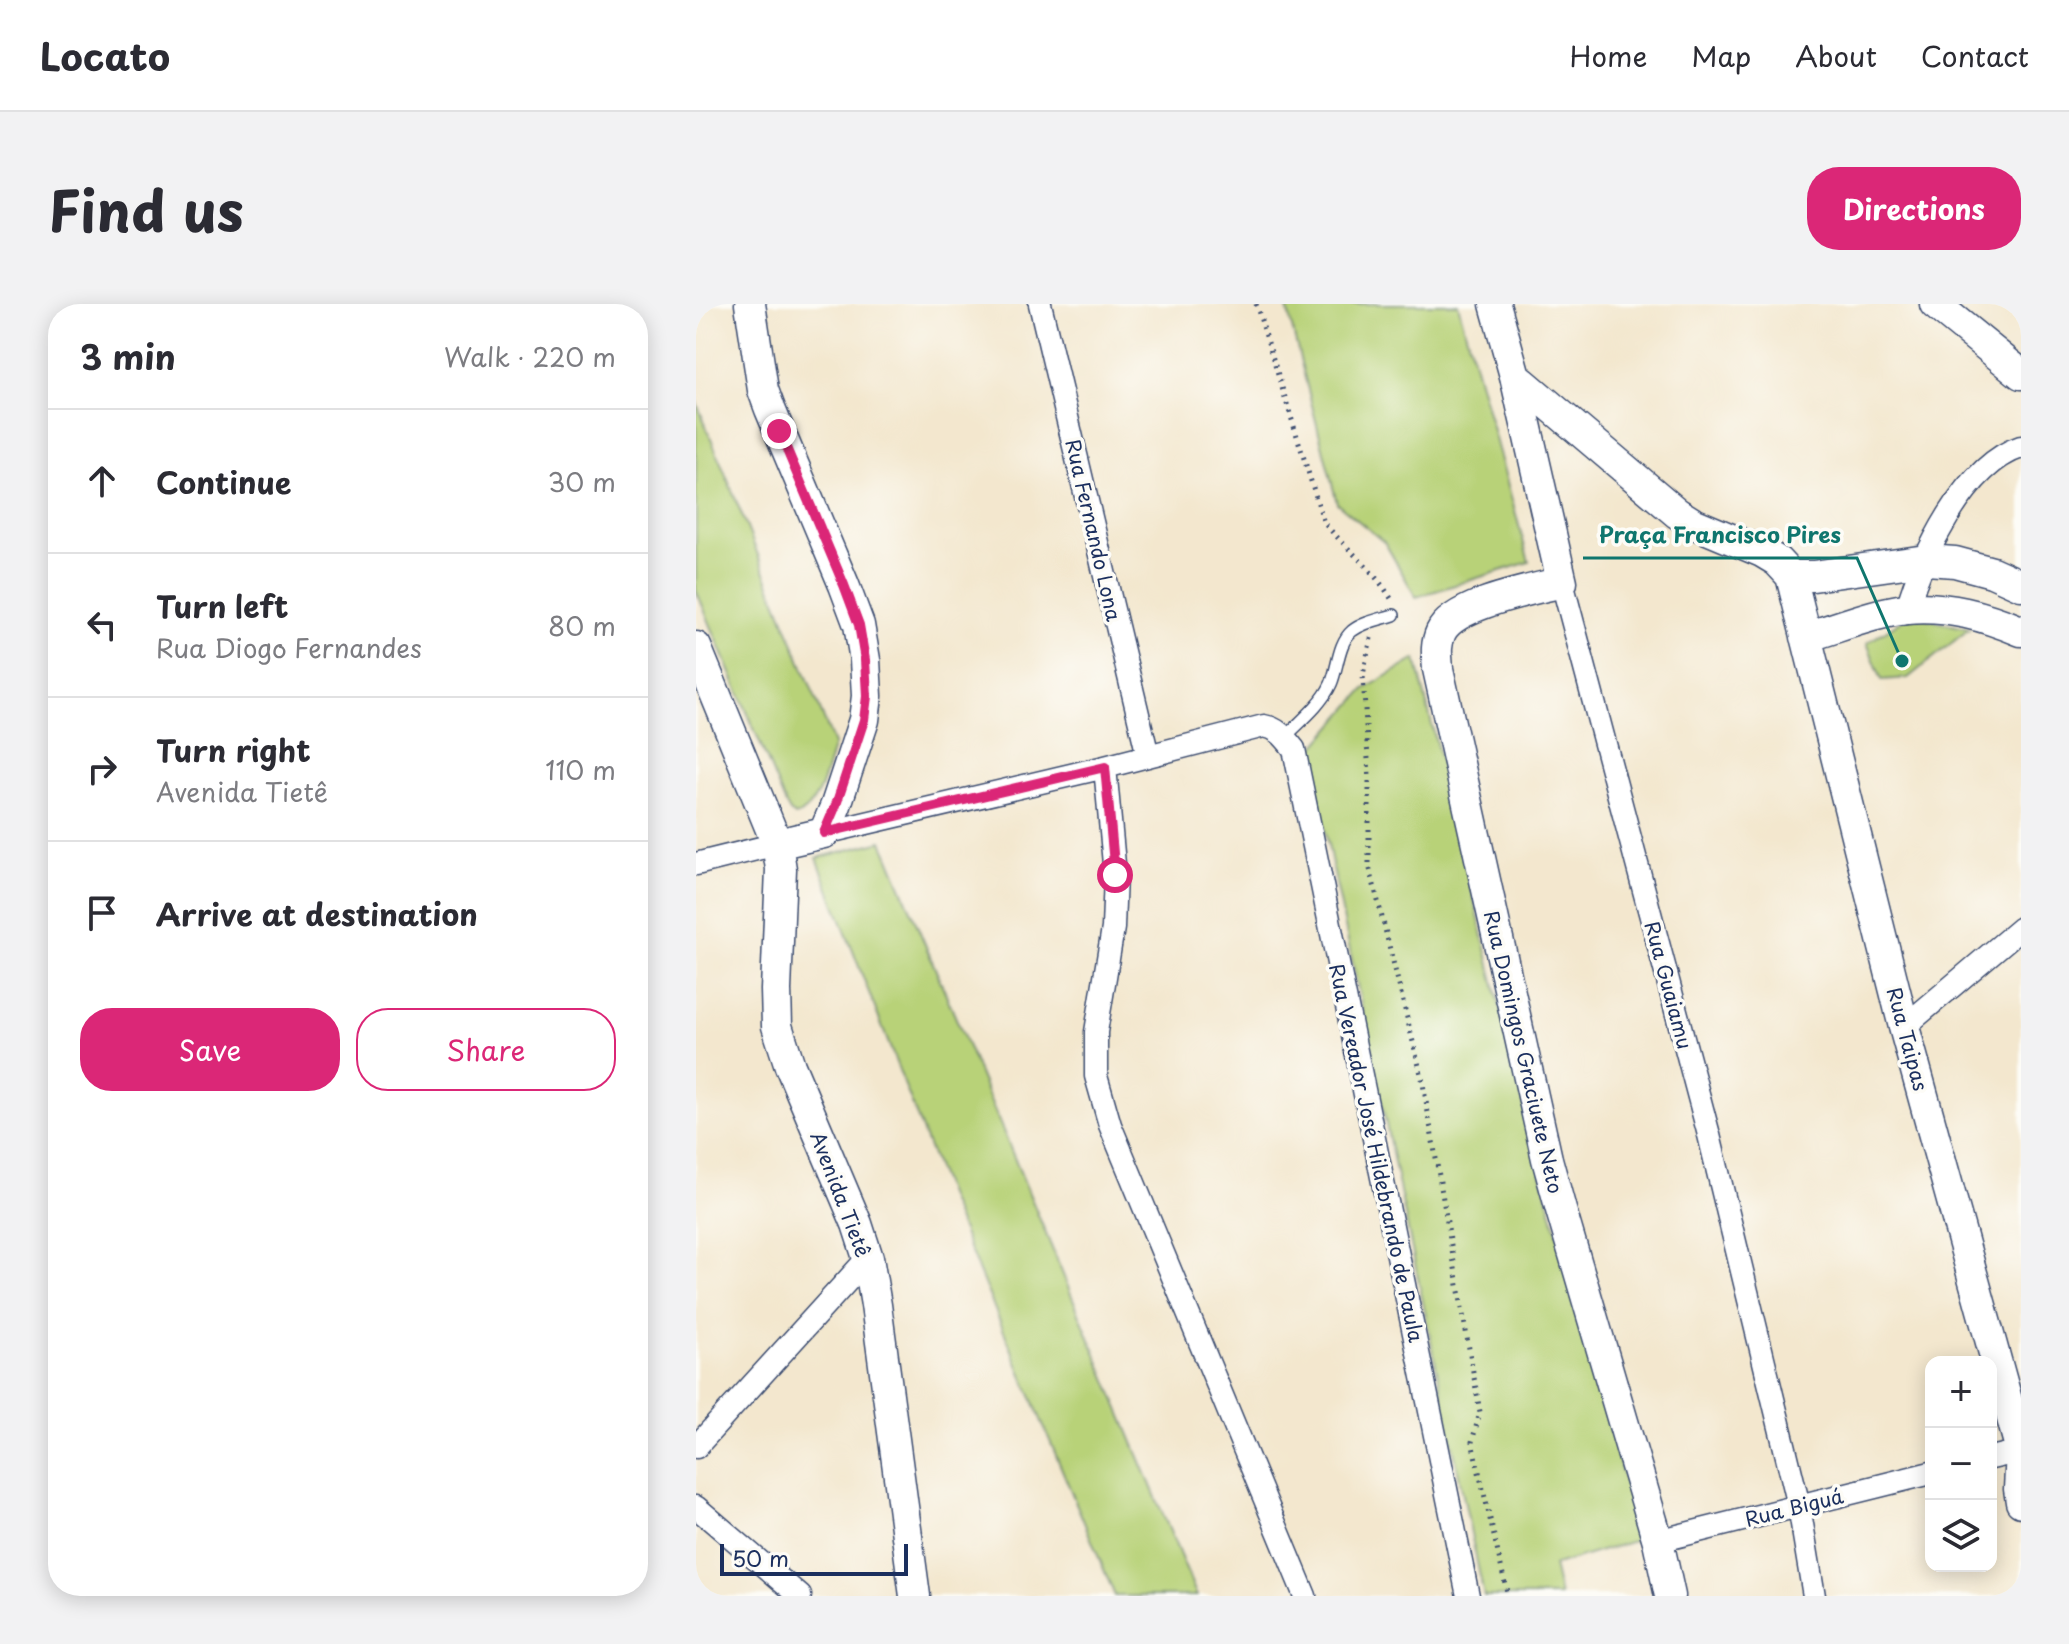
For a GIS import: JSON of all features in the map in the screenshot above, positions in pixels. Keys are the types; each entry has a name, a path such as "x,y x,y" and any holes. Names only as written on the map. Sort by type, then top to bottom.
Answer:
{"street":[{"path":"750,304 766,400 844,585 859,625 865,660 867,696 864,720 824,833"},
{"name":"Rua Fernando Lona","path":"1040,304 1148,756"},
{"name":"Rua Guaiamu","path":"1495,304 1515,376 1562,582 1709,1135 1799,1506 1814,1596"},
{"path":"1935,304 2021,374"},
{"path":"1515,376 1677,513 1693,523 1762,552 1777,561 1791,576 1813,576 1926,560 1955,562 1992,572 2021,585"},
{"path":"1907,609 1937,535 1964,491 1986,467 2021,447"},
{"name":"Rua Taipas","path":"1791,576 1904,1027 2021,1451 2021,1502"},
{"name":"Rua Domingos Graciuete Neto","path":"1562,582 1472,607 1453,617 1442,630 1436,649 1438,669 1547,1159 1658,1541 1670,1596"},
{"path":"1806,637 1907,609 1950,610 1990,618 2021,631"},
{"name":"Avenida Tietê","path":"696,647 777,844 781,869 777,1026 790,1066 857,1224 868,1258 915,1596"},
{"path":"696,864 1264,726 1273,728 1285,737"},
{"name":"Rua Vereador José Hildebrando de Paula","path":"1285,737 1294,749 1468,1596"},
{"path":"1105,767 1114,888 1113,928 1096,1032 1096,1076 1110,1125 1305,1596"},
{"path":"1904,1027 2021,928"},
{"path":"696,1447 868,1258"},
{"path":"1997,1457 2021,1451"},
{"name":"Rua Biguá","path":"1658,1541 1925,1474"},
{"path":"696,1507 800,1596"}],"lane":[{"path":"1285,737 1331,685 1343,645 1351,632 1394,615"}],"path":[{"path":"1256,304 1324,523 1386,589 1393,600 1394,615"},
{"path":"1375,621 1363,675 1369,776 1369,865 1422,1078 1480,1412 1472,1442 1508,1596"}],"green space":[{"path":"1286,304 1458,304 1529,562 1416,597 1385,543 1337,503"},
{"path":"696,401 834,744 816,796 803,812 795,816 786,805 696,590"},
{"path":"1910,615 1969,629 1908,678 1882,680 1867,643"},
{"path":"1416,659 1534,1147 1640,1539 1553,1566 1560,1596 1484,1596 1309,753 1365,689"},
{"path":"882,841 1197,1596 1115,1596 951,1205 817,858"}],"place":[{"name":"Praça Francisco Pires","path":"1902,661"}],"route":[{"path":"779,431 844,585 859,625 865,660 867,696 864,720 824,833 1105,767 1115,875"}]}
